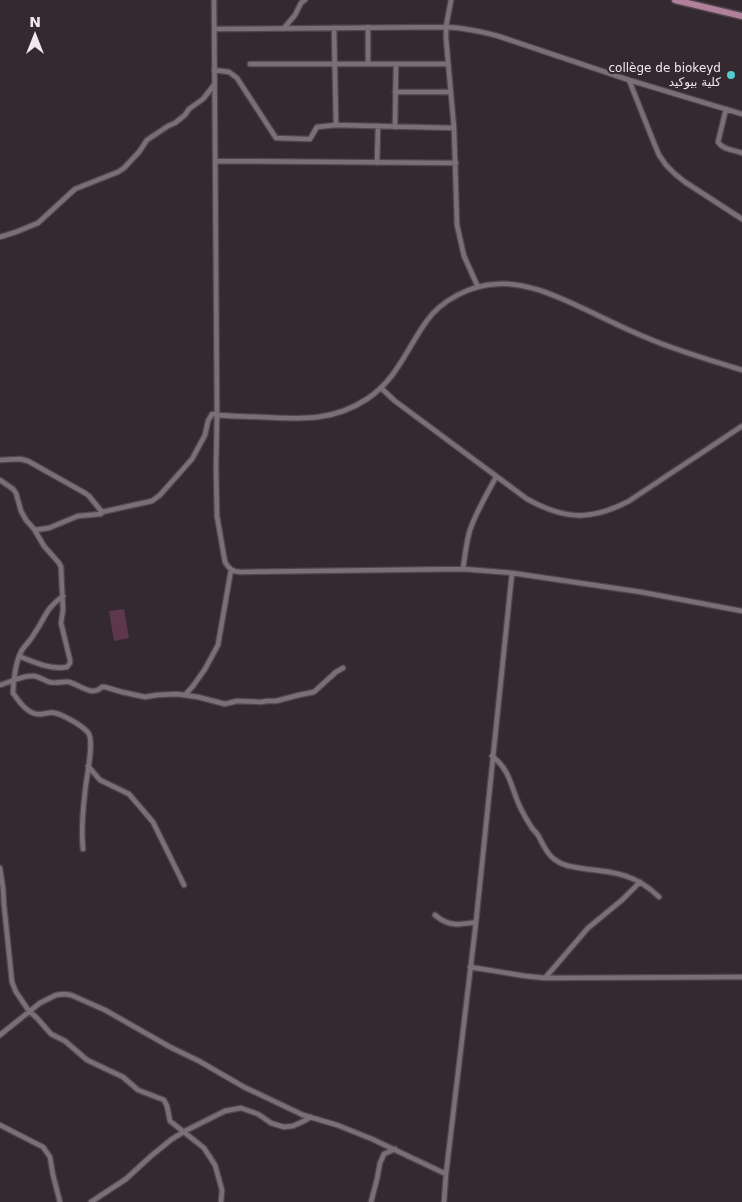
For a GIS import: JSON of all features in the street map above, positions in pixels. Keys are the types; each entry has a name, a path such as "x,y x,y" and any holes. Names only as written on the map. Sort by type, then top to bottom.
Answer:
{"main road":[{"path":"675,0 691,2 742,16"}],"street":[{"path":"214,0 216,467 218,516 225,562 228,567 236,572 463,570 512,573 641,592 742,611"},
{"path":"284,28 304,0"},
{"path":"451,0 446,27 446,48 454,128 457,225 464,256 478,287"},
{"path":"368,27 368,64"},
{"path":"214,29 446,27 480,31 629,80 742,114"},
{"path":"334,28 336,125"},
{"path":"250,64 448,64"},
{"path":"395,127 396,64"},
{"path":"214,70 229,72 237,78 276,138 307,139 310,138 317,127 336,125 454,128"},
{"path":"629,80 659,155 666,165 684,182 742,219"},
{"path":"0,237 38,223 75,189 124,168 140,152 148,140 185,115 189,109 203,99 214,84"},
{"path":"396,92 451,92"},
{"path":"726,109 718,142 723,147 742,153"},
{"path":"377,163 378,126"},
{"path":"215,161 456,163"},
{"path":"35,530 46,528 78,516 101,514 102,512 152,501 160,495 192,459 205,435 208,421 212,414 303,419 320,418 337,414 368,399 398,369 427,321 441,306 458,295 478,287 516,284 535,288 666,346 742,370"},
{"path":"381,388 527,499 562,514 580,516 614,509 629,501 742,426"},
{"path":"0,460 28,461 85,493 102,512"},
{"path":"463,570 470,530 496,477"},
{"path":"0,480 14,489 26,520 61,567 63,596 61,623 70,660 68,666 64,668 50,667 19,656"},
{"path":"185,695 205,669 218,645 231,570"},
{"path":"444,1202 476,922 512,573"},
{"path":"63,596 46,612 34,634 22,650 19,656 13,693 29,711 35,714 56,712 88,732 90,743 84,794 82,849"},
{"path":"0,686 24,677 35,676 44,678 49,682 69,682 94,691 99,690 103,686 145,697 171,694 185,695 225,704 237,701 276,701 299,694 314,692 343,668"},
{"path":"492,756 506,770 521,810 539,837 545,850 552,858 567,866 614,872 630,877 648,887 659,897"},
{"path":"88,766 100,780 129,794 154,822 184,885"},
{"path":"0,868 12,982 28,1011 52,1034 65,1041 87,1060 122,1077 138,1090 164,1100 170,1122 204,1148 215,1164 222,1190 221,1202"},
{"path":"545,978 588,928 622,900 640,882"},
{"path":"435,914 449,924 457,925 476,922"},
{"path":"470,967 545,978 742,977"},
{"path":"0,1035 40,1002 64,994 71,995 105,1010 244,1087 303,1115 337,1125 372,1139 446,1174"},
{"path":"91,1202 126,1179 150,1156 172,1139 225,1111 241,1108 258,1114 271,1123 284,1127 293,1126 311,1117"},
{"path":"0,1126 43,1147 50,1157 60,1202"},
{"path":"370,1202 384,1154 395,1149"}],"shaded area":[{"path":"124,609 129,638 114,641 109,611"}],"place":[{"name":"collège de biokeyd كلية بيوكيد","path":"731,75"}]}
